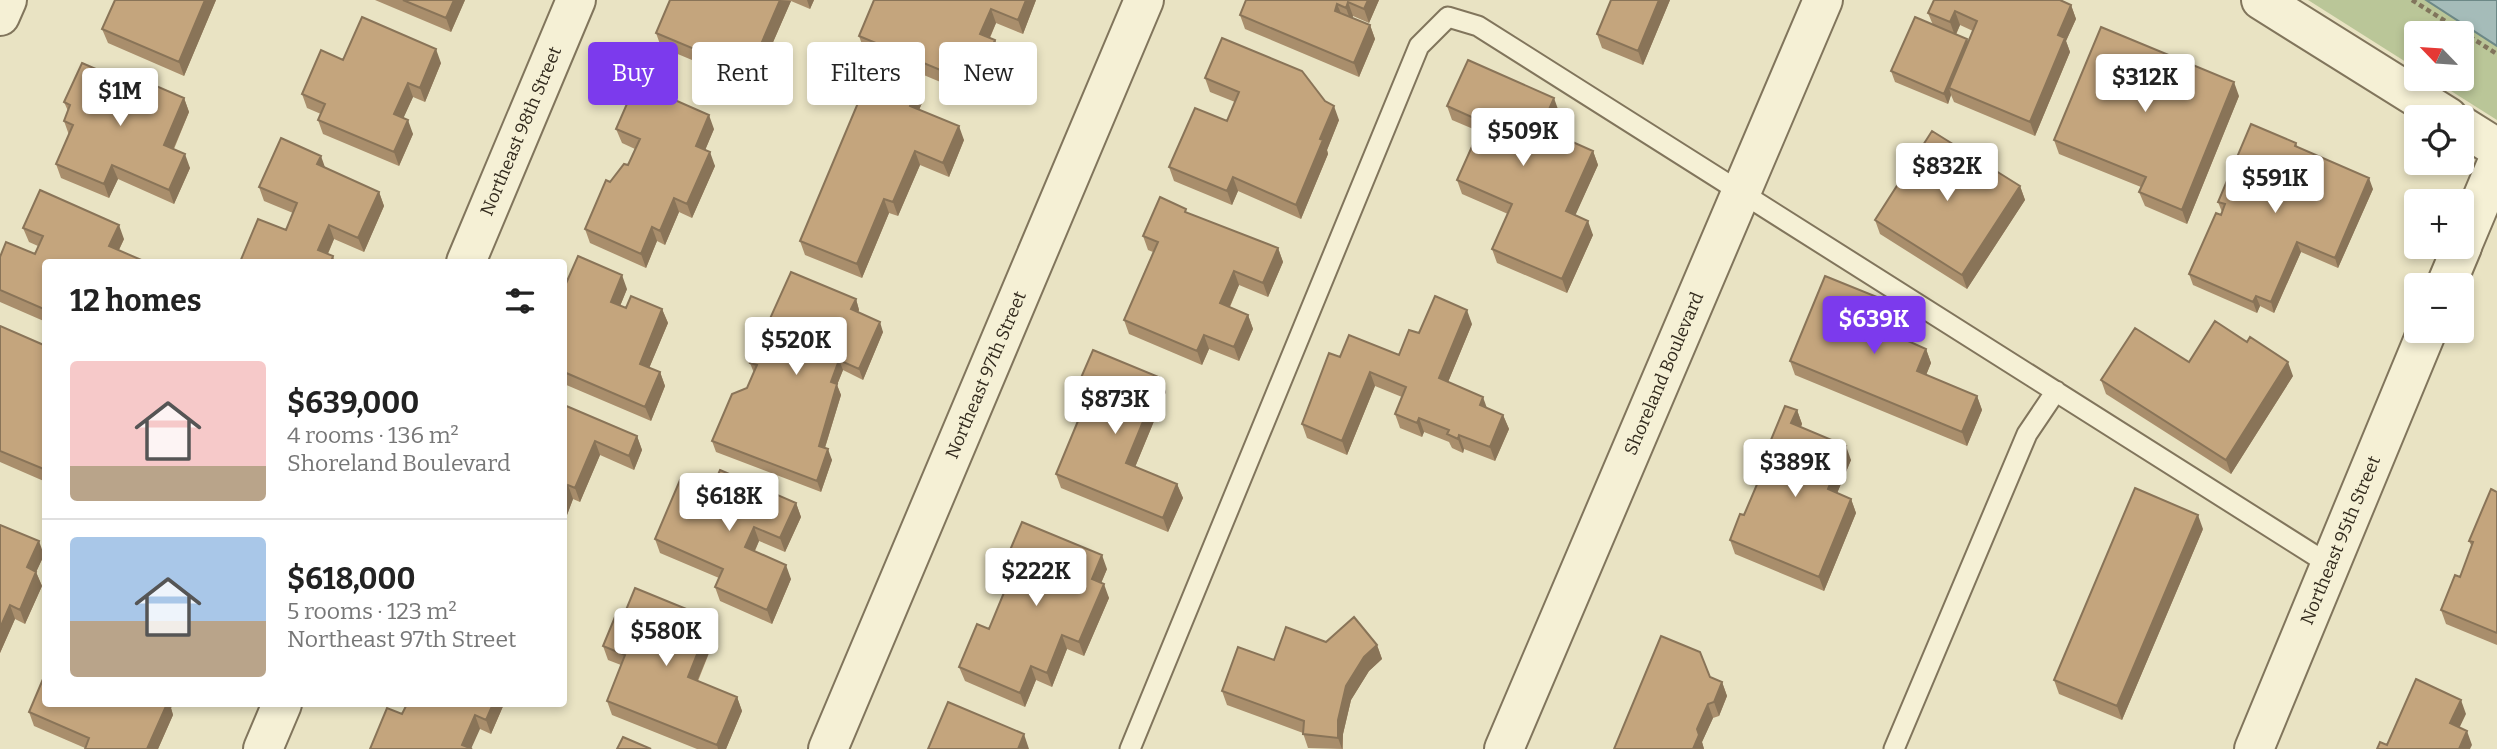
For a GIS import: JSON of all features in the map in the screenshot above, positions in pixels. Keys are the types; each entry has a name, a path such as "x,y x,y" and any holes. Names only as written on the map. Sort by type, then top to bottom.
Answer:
{"street":[{"path":"0,16 7,0"},
{"name":"Northeast 98th Street","path":"467,259 576,0"},
{"name":"Northeast 97th Street","path":"828,749 1144,0"},
{"name":"Shoreland Boulevard","path":"1504,749 1823,0"},
{"path":"2261,0 2429,105"},
{"path":"2474,134 2497,148"},
{"path":"2474,218 2497,163"},
{"name":"Northeast 95th Street","path":"2254,749 2422,343"},
{"path":"263,749 281,707"}],"lane":[{"path":"1130,749 1419,47 1448,17 1478,26 2330,565"},
{"path":"1894,749 2028,435 2056,391"}],"path":[{"path":"2412,0 2497,54"}],"green space":[{"path":"2308,0 2426,0 2459,21 2404,21 2404,61"},
{"path":"2474,30 2497,45 2497,120 2451,91 2474,91"}],"water":[{"path":"2426,0 2497,0 2497,46 2474,31 2474,21 2458,21"}],"building":[{"path":"115,0 205,0 179,62 102,29"},
{"path":"403,0 454,0 446,18"},
{"path":"670,0 780,0 762,42 692,42 692,48 656,33"},
{"path":"874,0 1026,0 1018,20 991,9 980,34 995,40 994,42 939,42 939,70 925,64 925,42 873,42 859,36"},
{"path":"1246,0 1368,0 1364,9 1348,2 1346,8 1337,4 1335,11 1370,25 1354,63 1240,15"},
{"path":"1611,0 1659,0 1638,51 1597,34"},
{"path":"1934,0 2060,0 2071,5 2058,35 2065,38 2030,122 1949,88 1977,21 1955,11 1950,22 1928,13"},
{"path":"362,17 436,49 420,88 408,83 394,114 408,120 394,152 318,120 325,104 302,94 321,50 343,60"},
{"path":"1915,17 1967,39 1944,94 1891,71"},
{"path":"2101,27 2234,82 2182,210 2139,192 2146,177 2054,140"},
{"path":"1222,38 1302,71 1325,101 1334,106 1296,205 1233,177 1227,191 1169,167 1195,108 1227,121 1239,92 1205,78"},
{"path":"1468,60 1554,98 1541,128 1593,151 1566,211 1588,221 1562,279 1492,249 1512,204 1457,180 1483,122 1447,106"},
{"path":"82,63 121,80 124,72 184,98 164,145 185,154 169,190 112,165 104,184 56,164 73,125 64,121 70,105 64,102"},
{"path":"678,101 709,115 696,146 710,152 687,204 674,198 660,231 652,227 641,254 585,229 606,180 610,182 624,164 628,165 640,139 616,129 626,105 678,105"},
{"path":"857,105 910,105 959,126 943,163 915,151 893,202 884,199 857,264 800,241"},
{"path":"2251,124 2369,178 2335,258 2297,242 2271,302 2256,296 2253,302 2189,274 2216,213 2221,215 2225,204 2218,202"},
{"path":"1932,131 2020,186 1962,275 1875,220"},
{"path":"281,138 321,156 317,164 379,192 358,238 329,225 318,250 333,256 332,259 241,259 258,219 286,230 297,203 259,187"},
{"path":"40,190 119,225 109,246 139,259 42,259 42,308 0,290 0,257 6,242 35,254 43,236 23,228"},
{"path":"1160,197 1186,209 1185,212 1278,248 1263,283 1234,271 1220,303 1248,315 1234,347 1204,335 1197,351 1124,320 1158,242 1143,236"},
{"path":"578,256 622,275 611,302 626,308 631,296 662,309 640,364 660,372 645,407 567,373 567,281"},
{"path":"791,272 856,299 851,309 880,322 859,369 839,360 831,382 837,384 819,446 828,449 817,481 712,441 732,394 747,388 757,365 750,363"},
{"path":"1825,276 1882,299 1873,321 1910,337 1908,341 1926,349 1917,371 1977,396 1962,432 1790,361"},
{"path":"1435,296 1467,310 1439,378 1483,397 1480,405 1503,415 1490,447 1459,435 1458,439 1447,434 1449,430 1419,418 1417,423 1395,414 1406,387 1370,372 1342,441 1302,424 1329,353 1340,357 1349,335 1399,355 1409,330 1419,333"},
{"path":"2215,321 2247,342 2250,337 2288,362 2226,460 2101,380 2135,328 2189,362"},
{"path":"0,326 42,344 42,468 0,451"},
{"path":"1093,350 1161,378 1126,463 1177,484 1163,518 1056,474 1090,392 1077,387"},
{"path":"567,406 637,436 629,456 595,441 575,488 568,485 567,488"},
{"path":"1785,406 1797,410 1791,423 1846,446 1828,489 1851,499 1819,577 1730,540 1740,514 1744,515 1772,449 1768,447"},
{"path":"720,470 796,503 780,538 754,527 745,547 786,565 767,610 715,587 723,569 655,539 680,480 710,493"},
{"path":"2135,488 2198,515 2117,706 2054,680"},
{"path":"2491,489 2497,492 2497,633 2441,610 2455,575 2460,577 2473,542 2469,541"},
{"path":"1022,522 1102,555 1092,579 1104,584 1079,642 1062,635 1047,673 1031,666 1020,693 959,667 977,624 989,629 1015,566 1005,562"},
{"path":"0,525 39,541 27,567 36,572 20,610 10,605 0,628"},
{"path":"635,588 711,619 688,677 737,697 717,745 607,701 625,655 603,646 617,612 624,615"},
{"path":"1354,617 1377,645 1364,657 1346,686 1338,720 1338,738 1303,734 1304,721 1222,691 1238,647 1274,660 1286,627 1326,642"},
{"path":"1661,636 1700,652 1710,677 1722,682 1714,702 1708,704 1697,729 1699,735 1693,749 1614,749"},
{"path":"2416,679 2461,700 2450,723 2467,731 2459,749 2377,749 2380,742 2387,745"},
{"path":"42,681 42,707 166,707 147,749 85,749 89,738 29,712"},
{"path":"948,702 1024,734 1018,749 928,749"},
{"path":"406,707 492,707 486,720 475,715 462,745 472,749 370,749 387,708 402,714"},
{"path":"623,737 651,749 617,749"}]}
